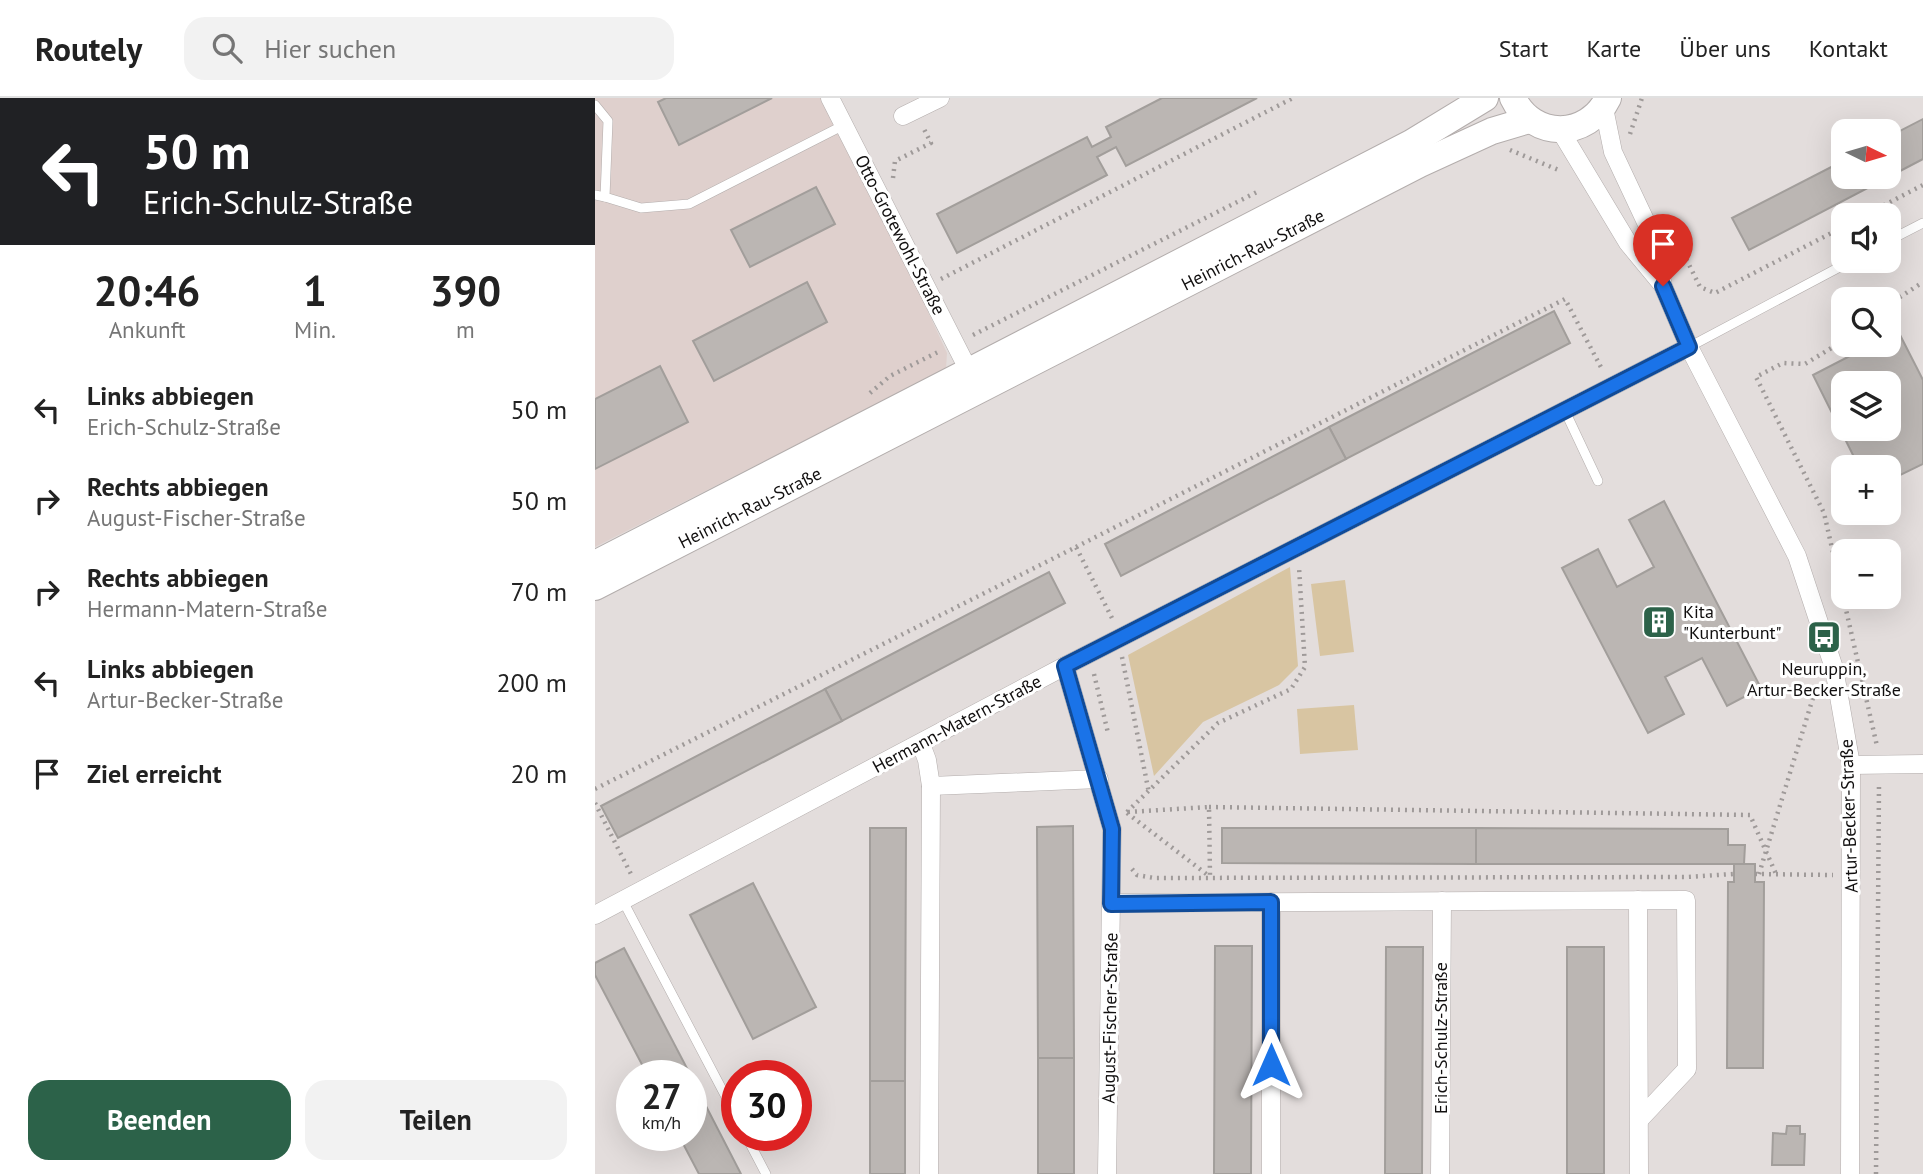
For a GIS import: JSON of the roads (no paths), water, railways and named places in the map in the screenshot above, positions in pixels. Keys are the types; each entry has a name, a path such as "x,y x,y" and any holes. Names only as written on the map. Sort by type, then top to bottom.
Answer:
{"main road":[{"name":"Heinrich-Rau-Straße","path":"595,587 1411,143 1485,98"},
{"path":"1513,98 1529,120 1560,130 1577,128 1592,120 1606,103"},
{"name":"Heinrich-Rau-Straße","path":"595,564 974,380 1056,352 1420,164 1492,131 1529,120"}],"street":[{"name":"Otto-Grotewohl-Straße","path":"830,98 974,380"},
{"path":"909,113 940,98"},
{"name":"Artur-Becker-Straße","path":"1606,103 1613,152 1652,235 1663,286 1689,347 1797,556 1834,668 1851,765 1850,1174"},
{"name":"Artur-Becker-Straße","path":"1560,130 1628,243 1663,286"},
{"name":"Hermann-Matern-Straße","path":"595,915 1065,666 1689,347"},
{"name":"August-Fischer-Straße","path":"1065,666 1112,829 1107,1174"},
{"path":"921,744 932,786 929,1174"},
{"path":"1851,765 1923,764"},
{"path":"932,786 1099,779"},
{"path":"1638,900 1639,1174"},
{"path":"1111,904 1686,900 1687,1069 1640,1119"},
{"name":"Erich-Schulz-Straße","path":"1440,1174 1442,901"},
{"path":"1271,902 1271,1174"}],"lane":[{"path":"595,105 608,121 605,197"},
{"path":"595,195 641,208 689,204 844,125"},
{"path":"1901,234 1923,223"},
{"name":"Hermann-Matern-Straße","path":"1689,347 1831,272"},
{"path":"1565,411 1598,481"},
{"path":"623,901 721,1088"},
{"path":"754,1151 766,1174"}],"place":[{"name":"Kita \"Kunterbunt\"","path":"1659,622"},
{"name":"Neuruppin, Artur-Becker-Straße","path":"1824,637"}]}
